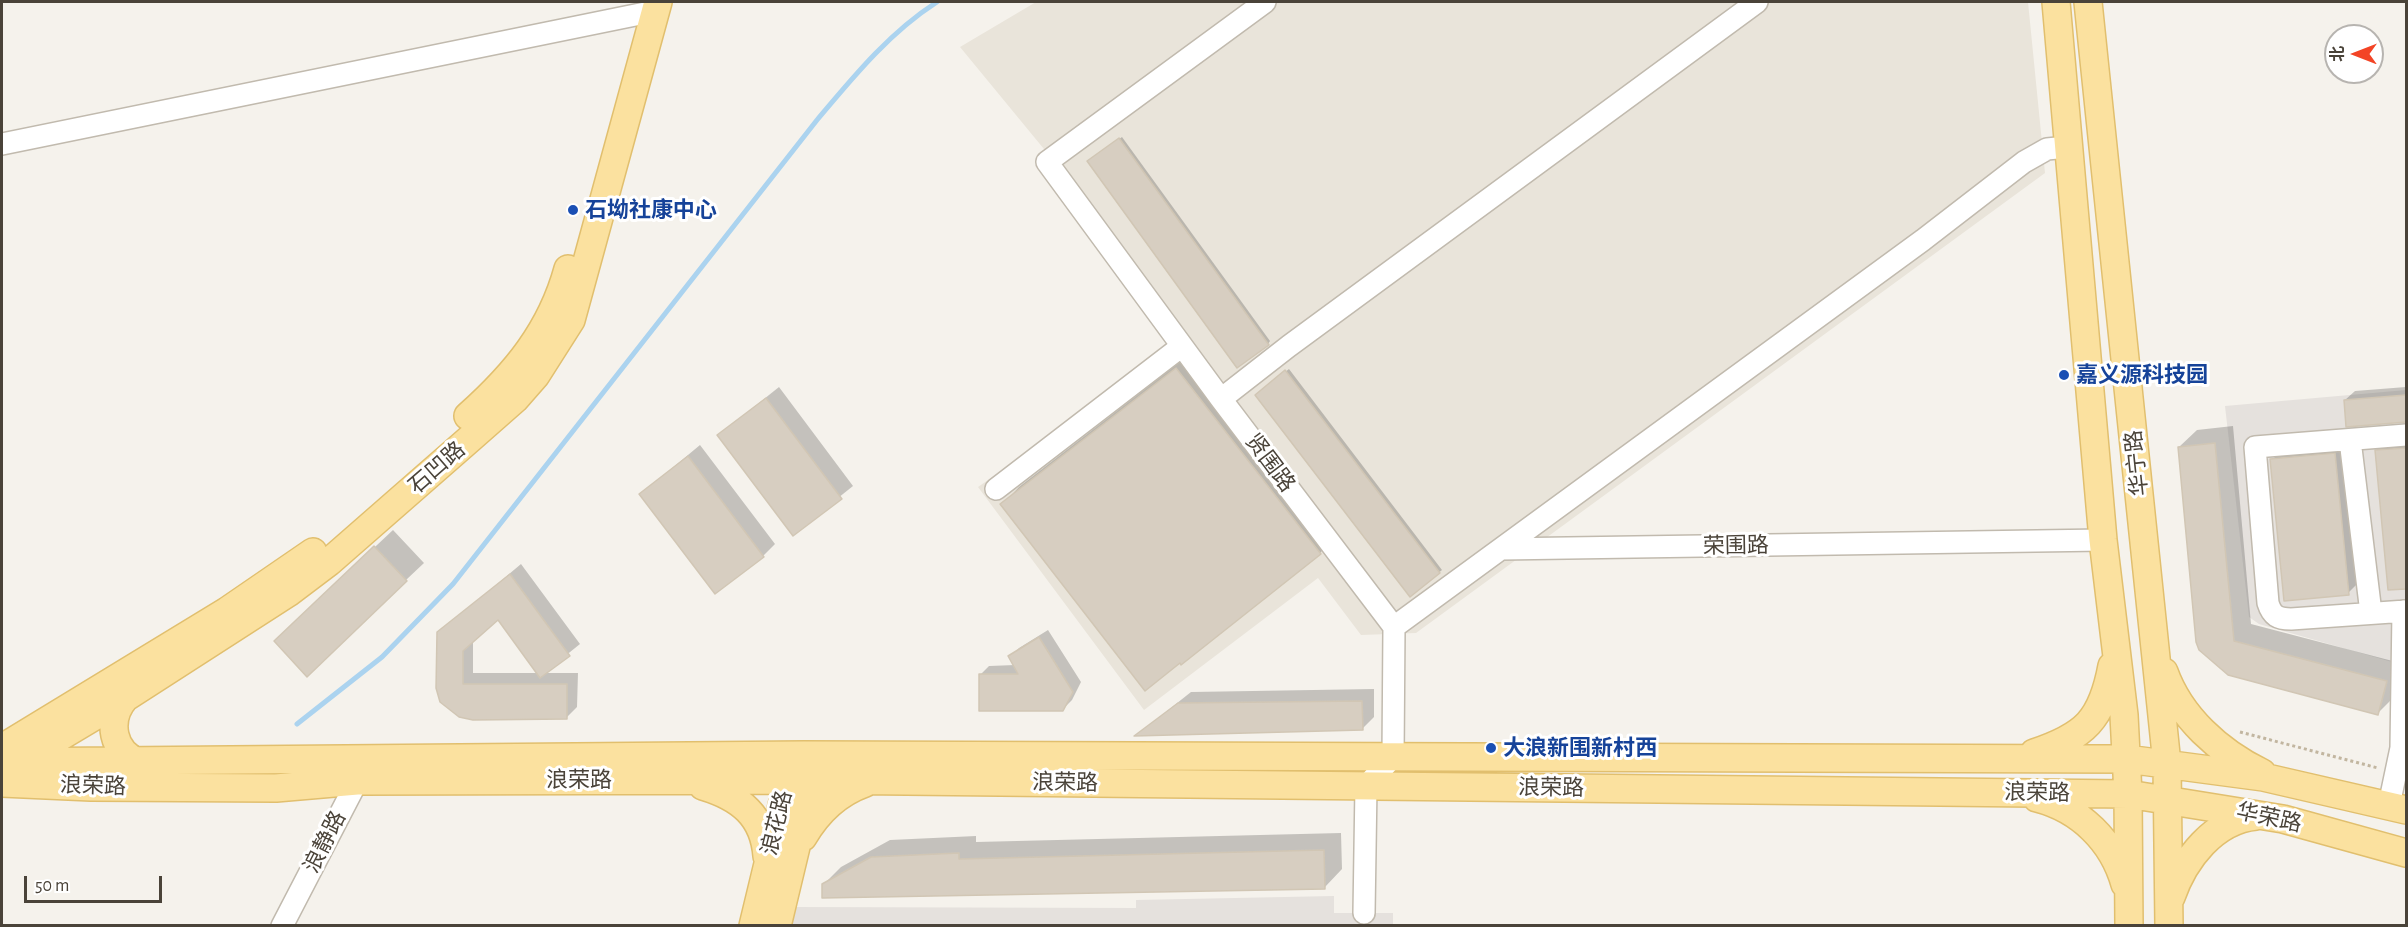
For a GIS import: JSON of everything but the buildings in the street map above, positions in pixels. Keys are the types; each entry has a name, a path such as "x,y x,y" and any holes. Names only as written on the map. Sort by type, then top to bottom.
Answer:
{"main road":[{"name":"华宁路","path":"2056,2 2103,540 2127,759 2129,926"},
{"name":"华宁路","path":"2088,2 2167,764 2169,915"},
{"name":"石凹路","path":"4,766 124,698 288,593 329,562 515,399 536,375 564,335 574,309 646,8"},
{"name":"石凹路","path":"4,766 179,641 326,542 487,399 527,357 540,337 563,287 646,8"},
{"path":"2155,647 2168,681 2188,717 2250,767 2274,779"},
{"path":"2009,758 2047,749 2083,731 2091,723 2103,700 2115,650"},
{"path":"124,698 114,715 115,738 124,753 140,763"},
{"name":"浪荣路","path":"4,766 191,788 276,788 363,770 801,772 1393,757 2127,759"},
{"name":"华荣路","path":"2127,759 2274,779 2398,807"},
{"name":"浪荣路","path":"4,766 296,760 363,770 685,781 801,772 871,781 2128,794"},
{"name":"浪花路","path":"753,926 780,862 801,772"},
{"path":"685,781 733,797 753,814 766,843 780,862 830,801 846,790 871,781"},
{"path":"2021,793 2066,810 2092,827 2118,865 2128,897"},
{"name":"华荣路","path":"2128,794 2264,816 2406,853"},
{"path":"2169,915 2189,862 2212,835 2234,821 2264,816"},
{"name":"浪花路","path":"777,926 780,862"}],"street":[{"name":"贤围路","path":"1265,2 1047,162 1221,399 1394,627"},
{"path":"1221,399 1289,346 1757,2"},
{"path":"2,144 646,8"},
{"path":"1364,913 1366,786 1393,757 1394,627 2024,162 2047,149 2067,147"},
{"path":"996,489 1182,346"},
{"path":"2398,807 2405,611 2280,619 2271,612 2268,603 2255,447 2406,435"},
{"path":"2350,440 2371,613"},
{"name":"荣围路","path":"1501,549 2103,540"},
{"name":"浪静路","path":"282,926 363,770"}],"path":[{"path":"2238,732 2386,771"}],"shaded area":[{"path":"1036,2 2028,2 2045,173 1416,633 1361,635 1318,578 1144,710 978,487 1182,346 1053,160 960,47"},
{"path":"2406,390 2406,666 2259,624 2249,617 2225,406"},
{"path":"1334,896 1334,913 1393,913 1393,925 792,926 795,907 1136,908 1136,900"}],"waterway":[{"path":"297,724 382,657 453,584 817,120 888,41 937,2"}],"place":[{"name":"石坳社康中心","path":"573,210"},
{"name":"嘉义源科技园","path":"2064,375"},
{"name":"大浪新围新村西","path":"1491,748"}]}
